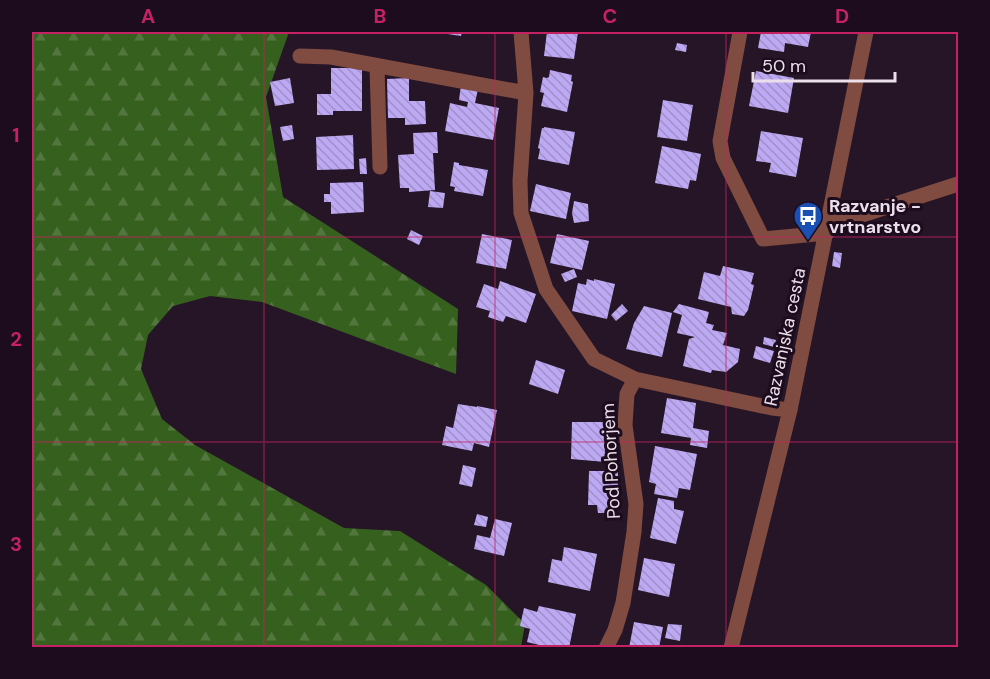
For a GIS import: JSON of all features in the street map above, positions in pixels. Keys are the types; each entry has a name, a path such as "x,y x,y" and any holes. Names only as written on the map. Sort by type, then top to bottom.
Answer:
{"street":[{"path":"521,32 526,93 520,213 546,289 594,359 635,379 790,410"},
{"path":"740,32 720,141 723,158 763,238 827,230 958,184"},
{"name":"Razvanjska cesta","path":"731,648 790,410 866,32"},
{"path":"300,56 331,57 526,93"},
{"path":"377,67 380,167"},
{"name":"Pod Pohorjem","path":"606,648 615,630 623,603 634,532 636,504 626,425 627,394 635,379"}],"green space":[{"path":"32,32 289,32 266,97 283,197 458,309 456,374 262,302 210,296 173,306 148,335 141,369 162,419 195,445 344,528 400,531 486,585 525,624 521,647 32,647"}],"building":[{"path":"441,32 462,32 461,36"},
{"path":"547,32 578,32 574,59 544,56"},
{"path":"761,32 811,32 808,47 785,43 784,52 758,48"},
{"path":"677,43 687,45 686,52 675,50"},
{"path":"331,68 362,68 362,111 333,111 333,115 317,115 317,94 331,94"},
{"path":"550,70 572,75 571,81 573,82 567,112 541,106 544,93 540,92 543,77 549,77"},
{"path":"756,71 794,78 788,113 749,106"},
{"path":"290,78 294,103 275,106 270,82"},
{"path":"409,78 409,101 425,101 426,124 405,125 405,118 388,118 387,79"},
{"path":"461,85 478,89 475,103 499,108 493,140 445,131 450,103 467,107 468,102 459,100"},
{"path":"663,100 693,105 687,141 657,137"},
{"path":"292,125 294,139 283,141 280,127"},
{"path":"544,127 575,132 569,165 538,159 540,149 538,148"},
{"path":"761,131 803,138 796,177 769,172 771,163 756,161"},
{"path":"437,132 438,153 433,153 435,190 409,192 409,188 400,188 398,155 414,154 413,133"},
{"path":"353,135 354,169 317,170 316,137"},
{"path":"662,146 701,154 696,181 690,180 688,189 655,183"},
{"path":"366,158 367,174 360,174 359,159"},
{"path":"454,162 488,170 483,196 454,191 455,187 450,186"},
{"path":"363,182 364,212 331,214 331,202 324,202 324,194 330,194 330,183"},
{"path":"536,184 571,193 566,219 530,211"},
{"path":"430,191 445,193 443,208 428,207"},
{"path":"574,201 588,204 589,221 574,223 572,213"},
{"path":"411,230 423,236 419,245 407,239"},
{"path":"482,234 512,240 506,269 476,263"},
{"path":"557,234 589,241 582,270 550,263"},
{"path":"834,252 842,253 840,268 832,266"},
{"path":"723,266 754,273 751,284 754,285 748,310 744,316 732,314 731,307 698,299 704,272 720,276"},
{"path":"574,269 577,277 565,282 561,274"},
{"path":"587,279 615,284 607,319 572,311 578,283 586,285"},
{"path":"500,281 536,294 526,323 506,316 503,322 488,317 490,311 476,307 484,284 498,289"},
{"path":"622,304 628,311 616,321 611,315"},
{"path":"679,304 709,312 706,323 714,325 712,330 727,333 723,345 740,349 738,362 726,372 712,370 711,373 683,366 689,339 695,337 677,333 682,315 673,312"},
{"path":"644,306 672,313 662,357 626,349 634,323"},
{"path":"764,337 776,340 774,347 763,344"},
{"path":"756,346 774,351 770,363 753,358"},
{"path":"536,360 565,370 558,394 529,384"},
{"path":"667,398 696,403 693,428 709,431 707,448 690,445 691,438 661,433"},
{"path":"458,404 497,410 489,447 474,443 472,451 442,445 446,426 453,428"},
{"path":"572,422 604,422 605,452 617,452 617,463 571,459"},
{"path":"655,446 697,454 690,490 679,488 677,498 654,494 656,484 649,482"},
{"path":"463,465 476,468 472,487 459,484"},
{"path":"589,471 618,471 618,506 614,505 614,513 598,513 597,505 588,505"},
{"path":"658,498 674,501 674,509 684,511 676,544 650,538"},
{"path":"477,514 488,517 486,527 474,525"},
{"path":"495,519 512,523 504,556 474,549 477,535 490,538"},
{"path":"564,547 597,554 590,591 548,582 552,559 562,561"},
{"path":"644,558 675,564 669,597 638,590"},
{"path":"539,606 576,614 569,648 551,648 527,642 530,629 520,626 524,608 537,612"},
{"path":"634,622 663,627 659,648 629,648"},
{"path":"668,624 682,625 680,641 665,638"}],"place":[{"name":"Razvanje - vrtnarstvo","path":"808,242"}]}
